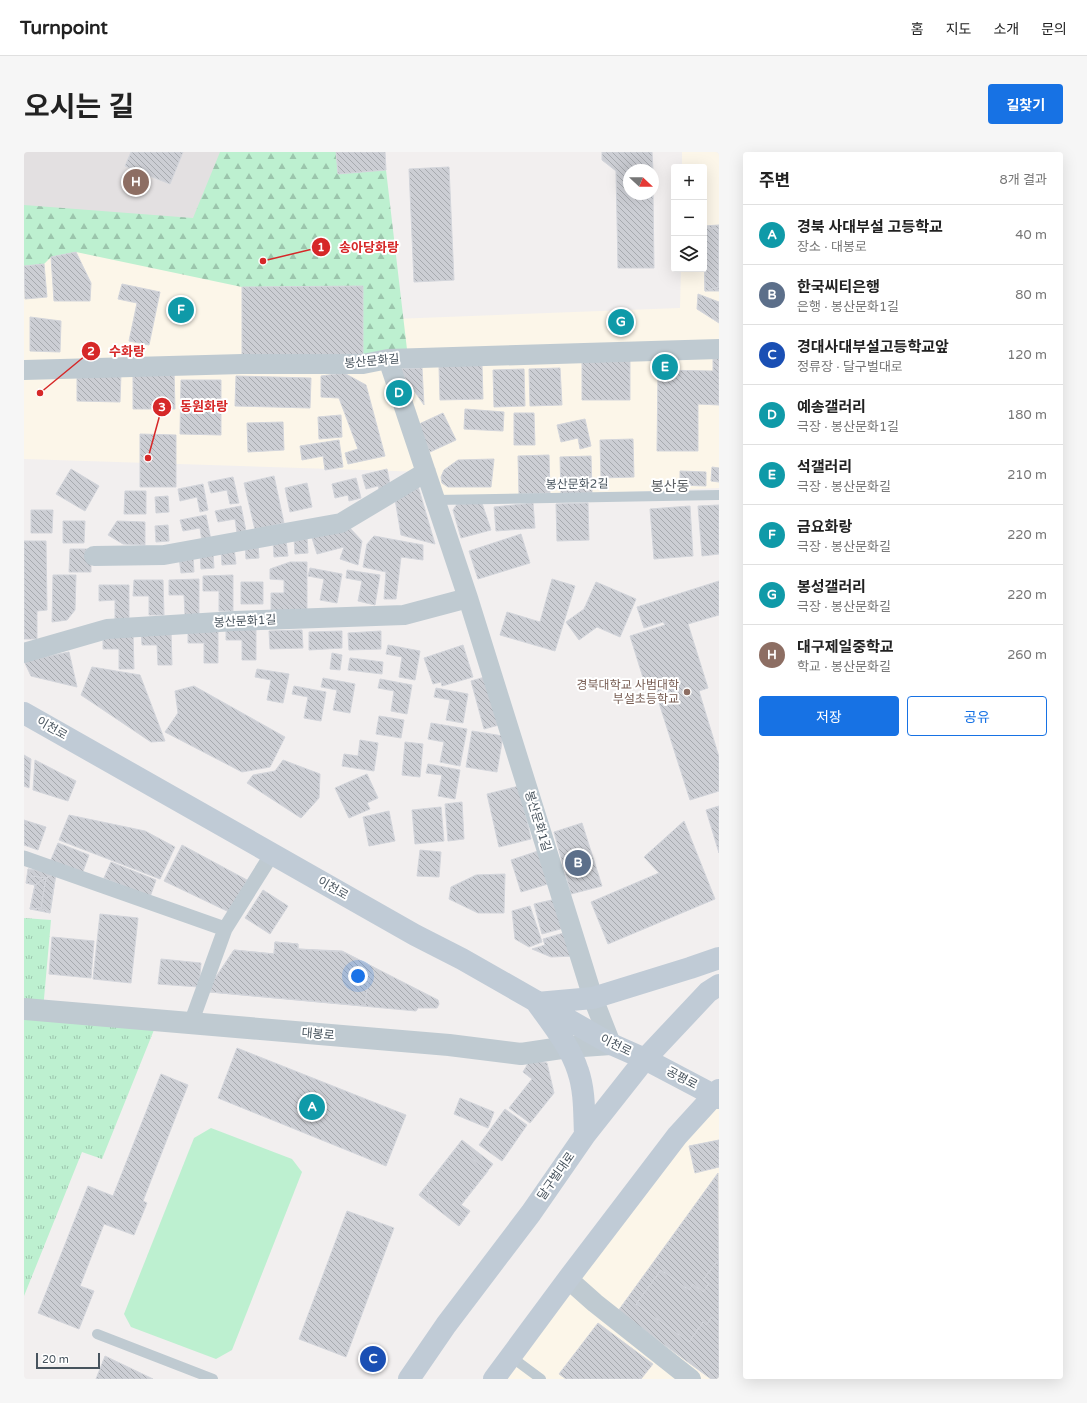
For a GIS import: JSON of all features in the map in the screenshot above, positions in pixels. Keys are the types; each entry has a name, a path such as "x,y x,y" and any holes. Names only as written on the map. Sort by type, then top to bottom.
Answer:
{"main road":[{"name":"이천로","path":"24,712 272,854 611,1044 645,1059"},
{"path":"584,1135 584,1097 578,1071 568,1047 538,1003 593,998 719,958"},
{"name":"달구벌대로","path":"409,1379 446,1325 531,1213 584,1135 645,1059 708,992 719,985"},
{"name":"공평로","path":"645,1059 717,1094"},
{"path":"494,1379 568,1279 678,1136 717,1094"}],"street":[{"name":"봉산문화길","path":"24,370 242,364 363,364 388,359 719,349"},
{"name":"봉산문화1길","path":"388,359 468,598 593,998 611,1044"},
{"path":"94,556 164,555 341,523 426,472"},
{"name":"봉산문화1길","path":"24,653 107,629 235,621 404,615 468,598"},
{"path":"191,1023 225,929 272,854"},
{"path":"24,858 225,929"},
{"name":"대봉로","path":"24,1009 434,1044 521,1054 568,1047 611,1044"},
{"path":"568,1279 691,1379"}],"lane":[{"name":"봉산문화2길","path":"435,500 719,495"},
{"path":"97,1334 213,1379"},
{"path":"510,1356 541,1379"}],"shaded area":[{"path":"24,152 283,152 192,230 24,211"},
{"path":"283,152 368,320 680,308 681,272 707,272 707,164 682,164 682,152 719,152 719,488 435,500 426,472 24,459 24,211"},
{"path":"719,1098 719,1379 494,1379"}],"green space":[{"path":"220,152 336,152 338,174 386,170 408,358 363,364 362,286 242,287 76,252 51,257 44,264 24,266 24,205 193,218"},
{"path":"24,918 51,920 43,1010 158,1020 102,1159 82,1152 24,1296"},
{"path":"211,1128 292,1159 302,1172 232,1350 216,1359 131,1327 124,1314 194,1138"}],"building":[{"path":"131,152 183,152 170,184 125,166"},
{"path":"336,152 385,152 386,170 338,174"},
{"path":"602,152 652,152 653,164 623,164 623,200 653,200 654,268 618,268 616,171 602,160"},
{"path":"449,167 454,280 414,282 409,169"},
{"path":"719,225 719,291 705,291 705,272 707,272 707,226"},
{"path":"707,227 719,230 719,287 705,291 705,272 707,272"},
{"path":"76,252 91,283 90,301 54,301 51,257"},
{"path":"44,264 47,297 25,299 24,266"},
{"path":"122,284 160,292 149,345 129,341 137,303 118,299"},
{"path":"363,286 363,364 242,364 242,287"},
{"path":"698,294 719,302 719,323 697,309"},
{"path":"30,317 61,321 60,352 30,351"},
{"path":"713,357 719,357 719,405 698,404 698,451 657,451 658,370 713,371"},
{"path":"582,359 630,359 630,400 582,400"},
{"path":"482,365 483,399 440,400 439,366"},
{"path":"422,368 424,405 399,369"},
{"path":"560,368 562,405 530,406 529,369"},
{"path":"524,369 525,406 494,407 493,370"},
{"path":"174,370 175,409 133,409 133,371"},
{"path":"77,372 121,373 120,402 77,401"},
{"path":"344,373 366,385 385,456 348,464 345,453 358,449 339,398 321,397 321,376"},
{"path":"236,376 311,378 310,408 235,406"},
{"path":"181,380 221,380 221,435 180,434"},
{"path":"465,409 504,412 503,431 464,429"},
{"path":"443,413 456,440 430,452 417,425"},
{"path":"514,413 534,413 535,445 514,445"},
{"path":"341,415 342,437 319,439 318,417"},
{"path":"585,419 591,446 580,449 578,438 561,442 557,425"},
{"path":"283,422 284,450 248,452 247,423"},
{"path":"140,434 176,435 176,487 140,487"},
{"path":"633,439 634,477 601,478 600,440"},
{"path":"339,440 343,467 325,470 323,456 302,460 300,446"},
{"path":"549,455 550,493 519,494 518,456"},
{"path":"591,456 592,493 561,494 560,457"},
{"path":"494,459 491,487 448,487 442,483 441,477 444,470 458,460"},
{"path":"712,467 719,468 719,482 711,481"},
{"path":"71,469 99,486 85,511 56,494"},
{"path":"387,469 391,489 380,492 378,486 366,489 362,475"},
{"path":"680,471 706,472 706,486 680,485"},
{"path":"274,476 284,523 255,530 244,483"},
{"path":"233,477 239,503 230,504 227,490 211,493 208,482"},
{"path":"356,478 361,498 349,501 348,495 335,498 332,484"},
{"path":"307,483 312,507 290,512 285,488"},
{"path":"203,484 208,510 200,512 197,497 180,501 178,489"},
{"path":"418,486 435,544 401,535 395,499"},
{"path":"125,491 146,491 146,514 124,514"},
{"path":"168,496 169,512 156,513 155,497"},
{"path":"482,503 491,530 461,538 453,510 457,504"},
{"path":"533,503 535,528 496,531 494,507"},
{"path":"588,503 589,540 557,541 556,504"},
{"path":"719,505 719,554 702,556 698,506"},
{"path":"241,506 246,531 237,533 235,519 218,522 215,511"},
{"path":"690,506 693,556 654,559 650,509"},
{"path":"31,510 53,510 52,533 31,533"},
{"path":"206,515 211,540 202,542 200,528 183,531 180,520"},
{"path":"63,521 85,521 84,543 63,543"},
{"path":"117,521 145,522 145,545 123,544 108,535"},
{"path":"168,525 169,541 156,542 155,526"},
{"path":"349,527 362,541 358,565 340,559 344,547 317,554 312,538"},
{"path":"521,534 530,563 478,579 469,551"},
{"path":"374,536 423,545 423,560 401,557 396,599 384,599 386,572 363,567 367,544"},
{"path":"307,537 308,553 295,554 294,538"},
{"path":"286,540 288,556 274,557 273,541"},
{"path":"24,541 46,541 47,610 37,611 37,639 24,639"},
{"path":"258,543 259,558 246,559 245,544"},
{"path":"234,548 236,564 222,565 221,550"},
{"path":"70,549 91,549 91,572 69,572"},
{"path":"213,552 214,568 201,569 200,553"},
{"path":"193,556 194,572 181,573 179,557"},
{"path":"290,562 307,562 307,612 271,612 271,593 284,593 284,580 270,579 270,569"},
{"path":"310,568 342,574 337,603 320,600 324,579 308,576"},
{"path":"347,570 380,575 375,605 358,601 362,581 346,578"},
{"path":"53,575 76,575 75,610 67,620 52,622"},
{"path":"233,575 233,611 219,611 219,591 203,591 203,576"},
{"path":"199,579 199,615 185,615 184,595 169,595 169,580"},
{"path":"552,579 575,586 555,651 500,635 507,612 540,622"},
{"path":"134,580 163,580 164,615 149,615 149,596 133,596"},
{"path":"719,581 719,615 688,624 708,688 699,691 719,757 719,791 690,800 652,681 645,684 630,636 665,625 663,622 644,628 637,607"},
{"path":"241,582 263,582 263,604 241,604"},
{"path":"596,582 636,599 620,637 597,627 579,640 566,622 584,609"},
{"path":"99,585 129,585 129,620 115,620 115,600 99,601"},
{"path":"226,625 256,625 256,660 242,660 242,640 226,640"},
{"path":"188,628 218,628 218,663 204,663 204,643 188,643"},
{"path":"171,629 172,665 158,665 157,645 142,645 141,630"},
{"path":"302,630 303,648 270,649 269,631"},
{"path":"342,631 342,648 309,650 309,632"},
{"path":"381,631 381,649 349,650 348,633"},
{"path":"133,633 134,669 119,669 119,649 103,649 103,634"},
{"path":"388,645 420,651 415,680 399,677 402,657 386,654"},
{"path":"463,645 473,677 442,686 441,682 433,684 424,658"},
{"path":"69,652 77,687 31,676 24,661"},
{"path":"332,653 342,655 340,670 330,669"},
{"path":"350,658 383,662 382,674 348,670"},
{"path":"92,667 140,675 165,741 151,742 81,695"},
{"path":"257,669 289,674 283,703 267,700 271,680 255,677"},
{"path":"485,677 499,725 484,729 471,681"},
{"path":"323,678 355,684 350,713 333,710 337,690 321,687"},
{"path":"380,679 412,685 407,714 391,711 394,691 378,688"},
{"path":"194,686 285,737 270,767 242,772 165,732 178,713 175,691"},
{"path":"294,686 326,692 321,721 304,718 308,697 292,694"},
{"path":"436,688 468,694 463,723 446,720 450,700 434,697"},
{"path":"379,716 404,720 401,738 376,734"},
{"path":"431,723 467,729 460,766 440,762 444,742 428,739"},
{"path":"472,731 503,736 497,772 466,767"},
{"path":"360,740 378,743 374,771 342,766 344,754 358,756"},
{"path":"405,742 423,744 420,777 402,775"},
{"path":"24,755 31,759 29,788 24,786"},
{"path":"35,760 76,781 68,801 33,790"},
{"path":"283,760 320,774 319,798 301,818 247,783 253,775 275,771"},
{"path":"428,764 460,770 455,799 438,796 442,775 426,773"},
{"path":"367,774 378,798 367,803 370,809 349,818 335,788"},
{"path":"519,786 531,839 499,847 487,794"},
{"path":"462,802 464,839 448,841 445,804"},
{"path":"719,806 719,853 706,810"},
{"path":"441,807 444,841 415,844 412,810"},
{"path":"389,811 395,841 369,846 363,817"},
{"path":"69,815 145,831 175,847 160,879 59,840"},
{"path":"24,820 46,827 38,850 24,845"},
{"path":"684,821 715,899 608,944 591,902 659,873 644,857"},
{"path":"582,823 602,886 571,894 554,832"},
{"path":"58,843 89,855 82,874 50,862"},
{"path":"182,845 247,880 229,912 164,881"},
{"path":"420,850 441,852 439,877 417,876"},
{"path":"538,851 548,884 521,892 511,860"},
{"path":"111,862 156,880 150,897 104,878"},
{"path":"28,869 56,873 50,913 30,909 35,885 26,883"},
{"path":"28,869 56,873 46,878 32,876"},
{"path":"56,873 50,913 41,908 46,878"},
{"path":"505,874 504,913 478,913 449,899 451,887 476,875"},
{"path":"32,876 46,878 35,885 26,883"},
{"path":"46,878 41,908 30,909 35,885"},
{"path":"263,890 288,906 270,934 245,918"},
{"path":"556,899 564,928 542,934 534,904"},
{"path":"530,906 542,942 529,947 515,939 512,911"},
{"path":"100,914 138,918 131,983 93,979"},
{"path":"567,932 575,956 551,957 532,949 545,945 543,939"},
{"path":"52,937 94,941 91,978 49,974"},
{"path":"275,942 298,944 298,949 342,951 438,1000 439,1004 437,1008 418,1008 416,1011 210,992 210,986 234,950 274,954"},
{"path":"275,942 298,944 298,949 343,952 375,968 368,982 365,1006 210,992 210,986 234,950 274,954"},
{"path":"161,959 201,963 199,987 158,984"},
{"path":"237,1048 406,1115 386,1166 218,1098"},
{"path":"530,1060 547,1063 554,1093 530,1123 509,1108 532,1079 523,1072"},
{"path":"161,1074 188,1085 143,1201 147,1203 134,1235 104,1224 80,1286 94,1291 79,1329 38,1313 88,1186 113,1196"},
{"path":"460,1098 494,1112 488,1128 454,1114"},
{"path":"505,1109 527,1125 502,1161 479,1145"},
{"path":"462,1140 493,1164 461,1205 470,1211 459,1226 419,1195"},
{"path":"719,1140 719,1167 695,1173 689,1146"},
{"path":"457,1147 488,1171 461,1205 470,1211 459,1226 437,1203 439,1198 427,1189 430,1204 419,1195"},
{"path":"718,1173 719,1379 711,1379 618,1311"},
{"path":"347,1211 394,1228 346,1357 299,1339"},
{"path":"719,1262 719,1323 712,1317 706,1325 703,1322 689,1342 636,1304 661,1270 689,1290 693,1284 703,1292 709,1284 703,1280 716,1263"},
{"path":"598,1323 653,1364 641,1379 566,1379 559,1374"},
{"path":"105,1356 153,1379 96,1379"}],"place":[{"name":"대구제일중학교","path":"136,182"},
{"name":"송아당화랑","path":"263,261"},
{"name":"금요화랑","path":"181,310"},
{"name":"봉성갤러리","path":"621,322"},
{"name":"석갤러리","path":"665,367"},
{"name":"수화랑","path":"40,393"},
{"name":"예송갤러리","path":"399,393"},
{"name":"동원화랑","path":"148,458"},
{"name":"경북대학교 사범대학 부설초등학교","path":"687,692"},
{"name":"한국씨티은행","path":"578,863"},
{"name":"경북 사대부설 고등학교","path":"312,1107"},
{"name":"경대사대부설고등학교앞","path":"373,1359"}],"district":[{"name":"봉산동","path":"670,486"}]}
